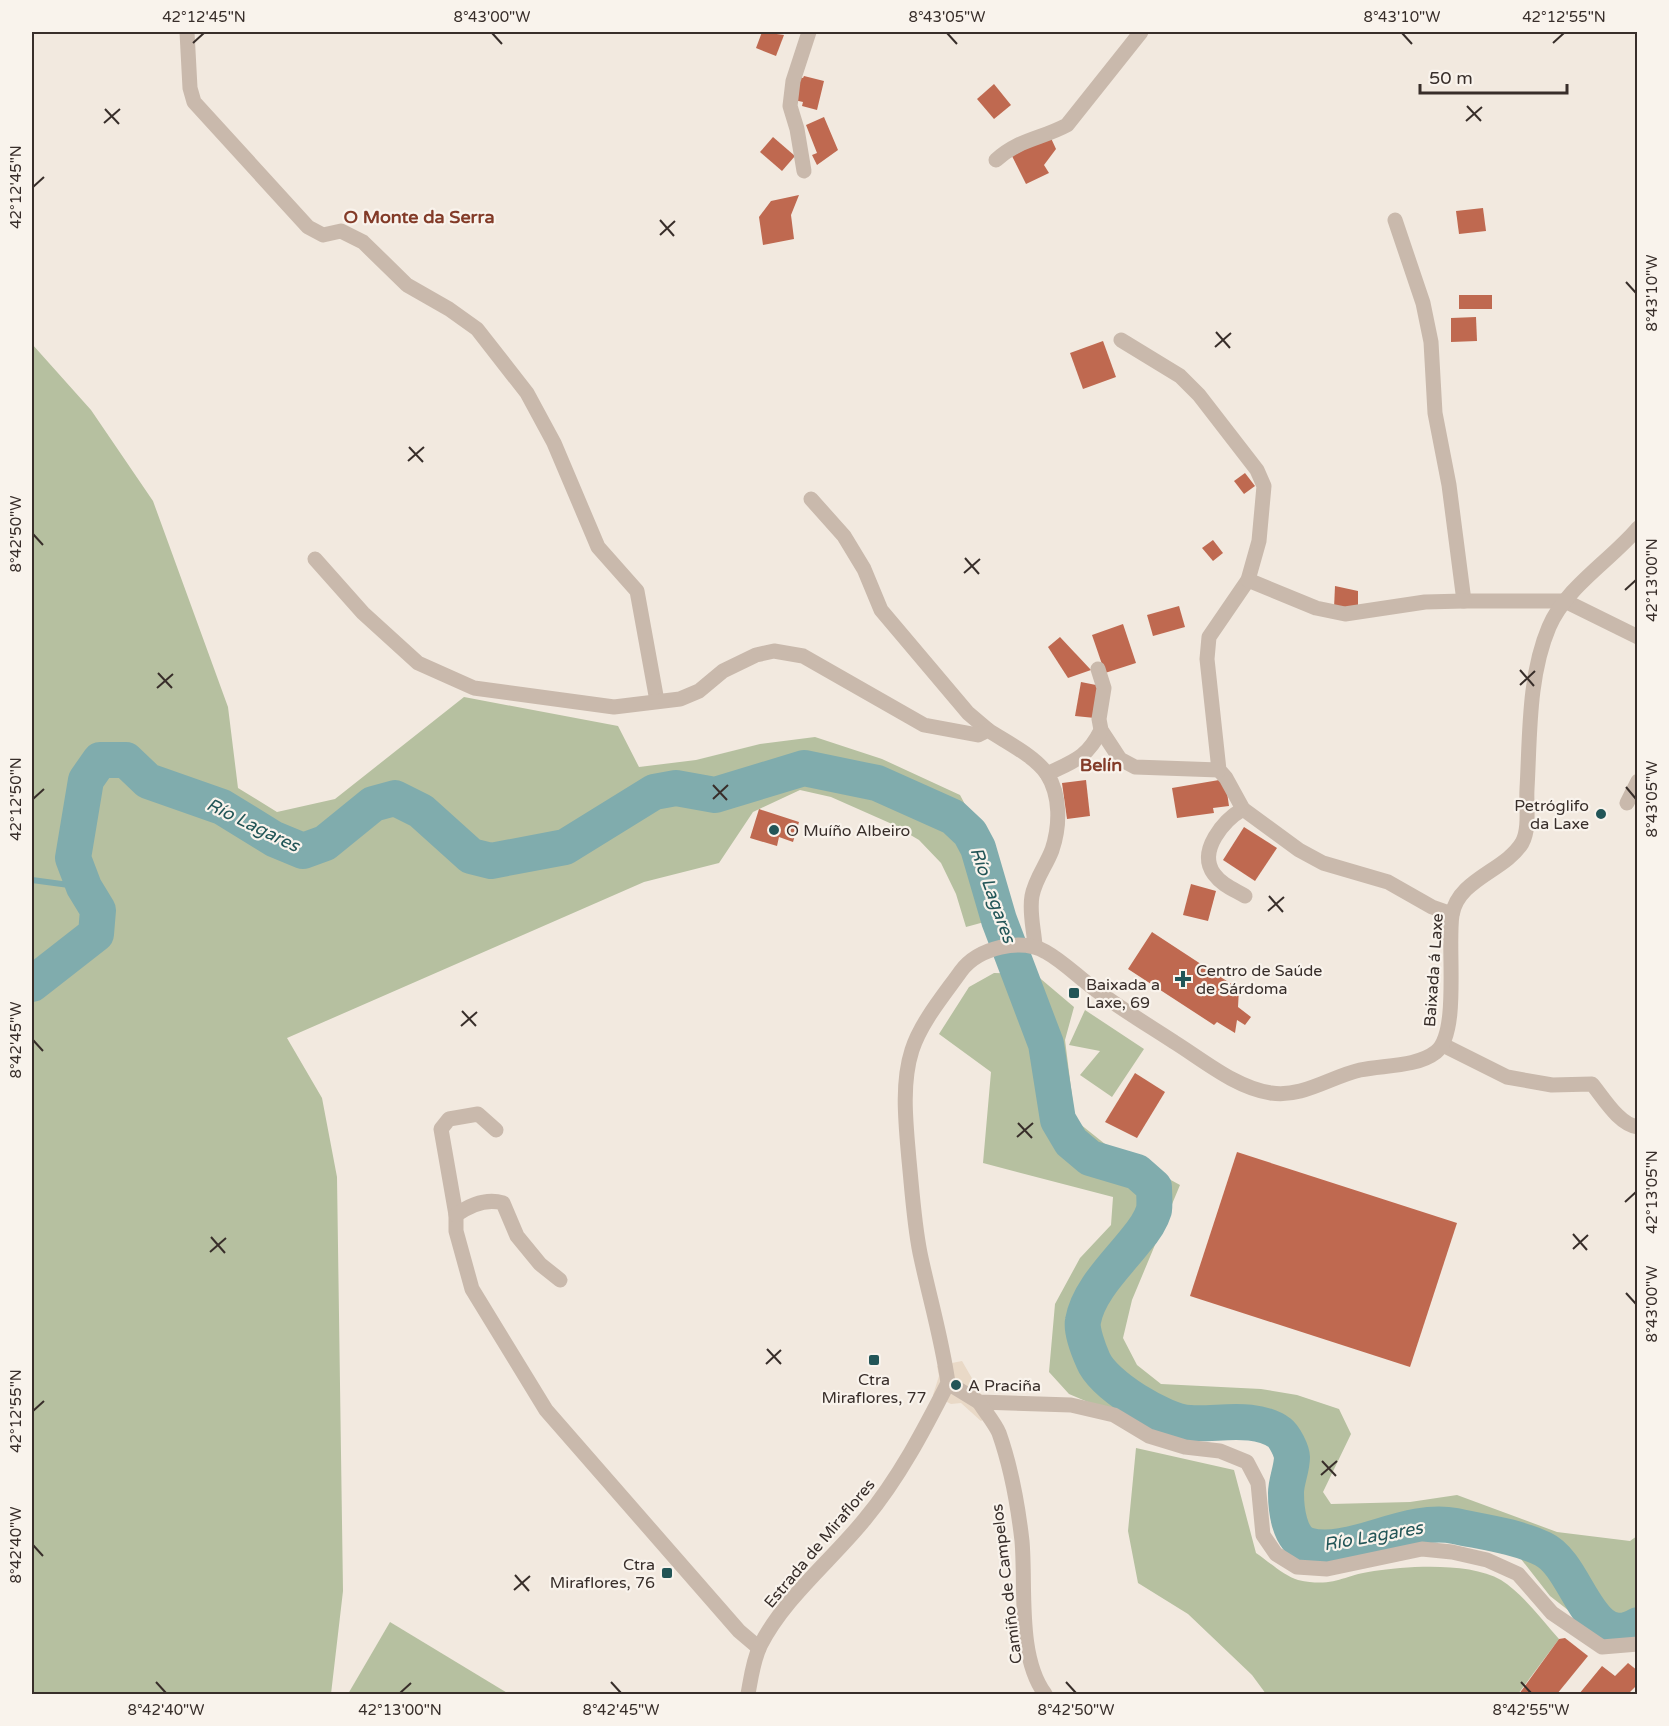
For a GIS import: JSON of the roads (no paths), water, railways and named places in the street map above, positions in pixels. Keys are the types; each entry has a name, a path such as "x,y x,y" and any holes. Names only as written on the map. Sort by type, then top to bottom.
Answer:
{"street":[{"path":"187,32 190,88 194,102 308,227 323,235 341,231 363,242 407,285 449,309 477,329 527,393 554,443 598,547 637,591 657,701"},
{"path":"804,171 797,129 790,106 793,81 809,32"},
{"path":"996,160 1021,141 1052,133 1067,125 1141,32"},
{"path":"1395,220 1423,303 1431,342 1435,413 1449,485 1464,601"},
{"path":"1121,340 1180,376 1199,395 1257,471 1264,486 1259,542 1248,580 1209,637 1207,659 1219,770 1243,809 1299,850 1323,863 1388,882 1432,907 1452,914"},
{"path":"811,499 844,536 864,569 881,610 968,713 988,730 1032,760 1047,774 1057,804 1058,825 1051,851 1034,885 1030,946 1010,946 973,957 965,965 919,1035 910,1059 906,1094 906,1130 919,1248 948,1383 979,1402 1071,1405 1114,1415 1149,1436 1185,1447 1220,1451 1247,1462 1258,1483 1263,1535 1276,1554 1297,1567 1327,1569 1422,1549 1452,1552 1487,1560 1518,1574 1552,1613 1602,1647 1638,1644"},
{"name":"Baixada á Laxe","path":"1030,946 1048,952 1099,993 1213,1067 1265,1093 1284,1095 1298,1093 1350,1072 1426,1058 1443,1045 1450,1018 1452,914 1456,902 1522,842 1526,831 1530,721 1539,660 1549,625 1565,601 1638,528"},
{"path":"315,559 363,613 418,663 474,688 614,707 680,699 699,691 723,671 756,655 774,651 803,656 924,724 978,735 988,730"},
{"path":"1248,580 1316,608 1345,614 1425,602 1565,601 1638,637"},
{"path":"1098,669 1104,688 1099,719 1101,730 1120,759 1135,767 1219,770"},
{"path":"1047,774 1082,757 1092,748 1101,730"},
{"path":"1627,803 1638,781"},
{"path":"1243,809 1228,818 1215,834 1208,862 1213,873 1223,884 1245,896"},
{"path":"1443,1045 1507,1077 1552,1085 1592,1084 1621,1118 1631,1126 1638,1127"},
{"path":"496,1130 478,1114 449,1119 441,1129 456,1215 456,1231 472,1289 546,1410 739,1631 759,1648"},
{"path":"456,1215 467,1207 493,1200 503,1203 517,1236 540,1264 560,1280"},
{"name":"Estrada de Miraflores","path":"748,1695 759,1648 767,1634 815,1574 865,1520 890,1487 948,1383"},
{"name":"Camiño de Campelos","path":"979,1402 998,1431 1009,1470 1022,1542 1029,1655 1045,1695"}],"waterway":[{"name":"Río Lagares","path":"32,984 96,934 98,910 84,887 73,858 86,780 100,760 126,760 148,781 222,807 274,839 303,851 325,843 373,804 395,798 421,811 471,856 491,861 565,847 654,792 676,788 715,795 804,768 877,783 953,817 970,833 978,848 999,920 1046,1044 1058,1120 1071,1142 1090,1158 1137,1172 1154,1187 1154,1210 1149,1222 1104,1278 1086,1310 1083,1321 1084,1335 1091,1356 1099,1370 1121,1391 1135,1400 1179,1421 1190,1423 1248,1422 1270,1427 1280,1433 1288,1444 1292,1457 1286,1493 1290,1523 1296,1537 1307,1545 1323,1548 1341,1546 1436,1524 1511,1538 1543,1549 1555,1558 1595,1618 1607,1628 1621,1631 1638,1625"},
{"path":"32,880 84,887"}],"place":[{"name":"Petróglifo da Laxe","path":"1601,814"},
{"name":"O Muíño Albeiro","path":"774,830"},
{"name":"Centro de Saúde de Sárdoma","path":"1183,979"},
{"name":"Baixada a Laxe, 69","path":"1074,993"},
{"name":"Ctra Miraflores, 77","path":"874,1360"},
{"name":"A Praciña","path":"956,1385"},
{"name":"Ctra Miraflores, 76","path":"667,1573"}],"district":[{"name":"O Monte da Serra","path":"419,217"},
{"name":"Belín","path":"1101,765"}]}
